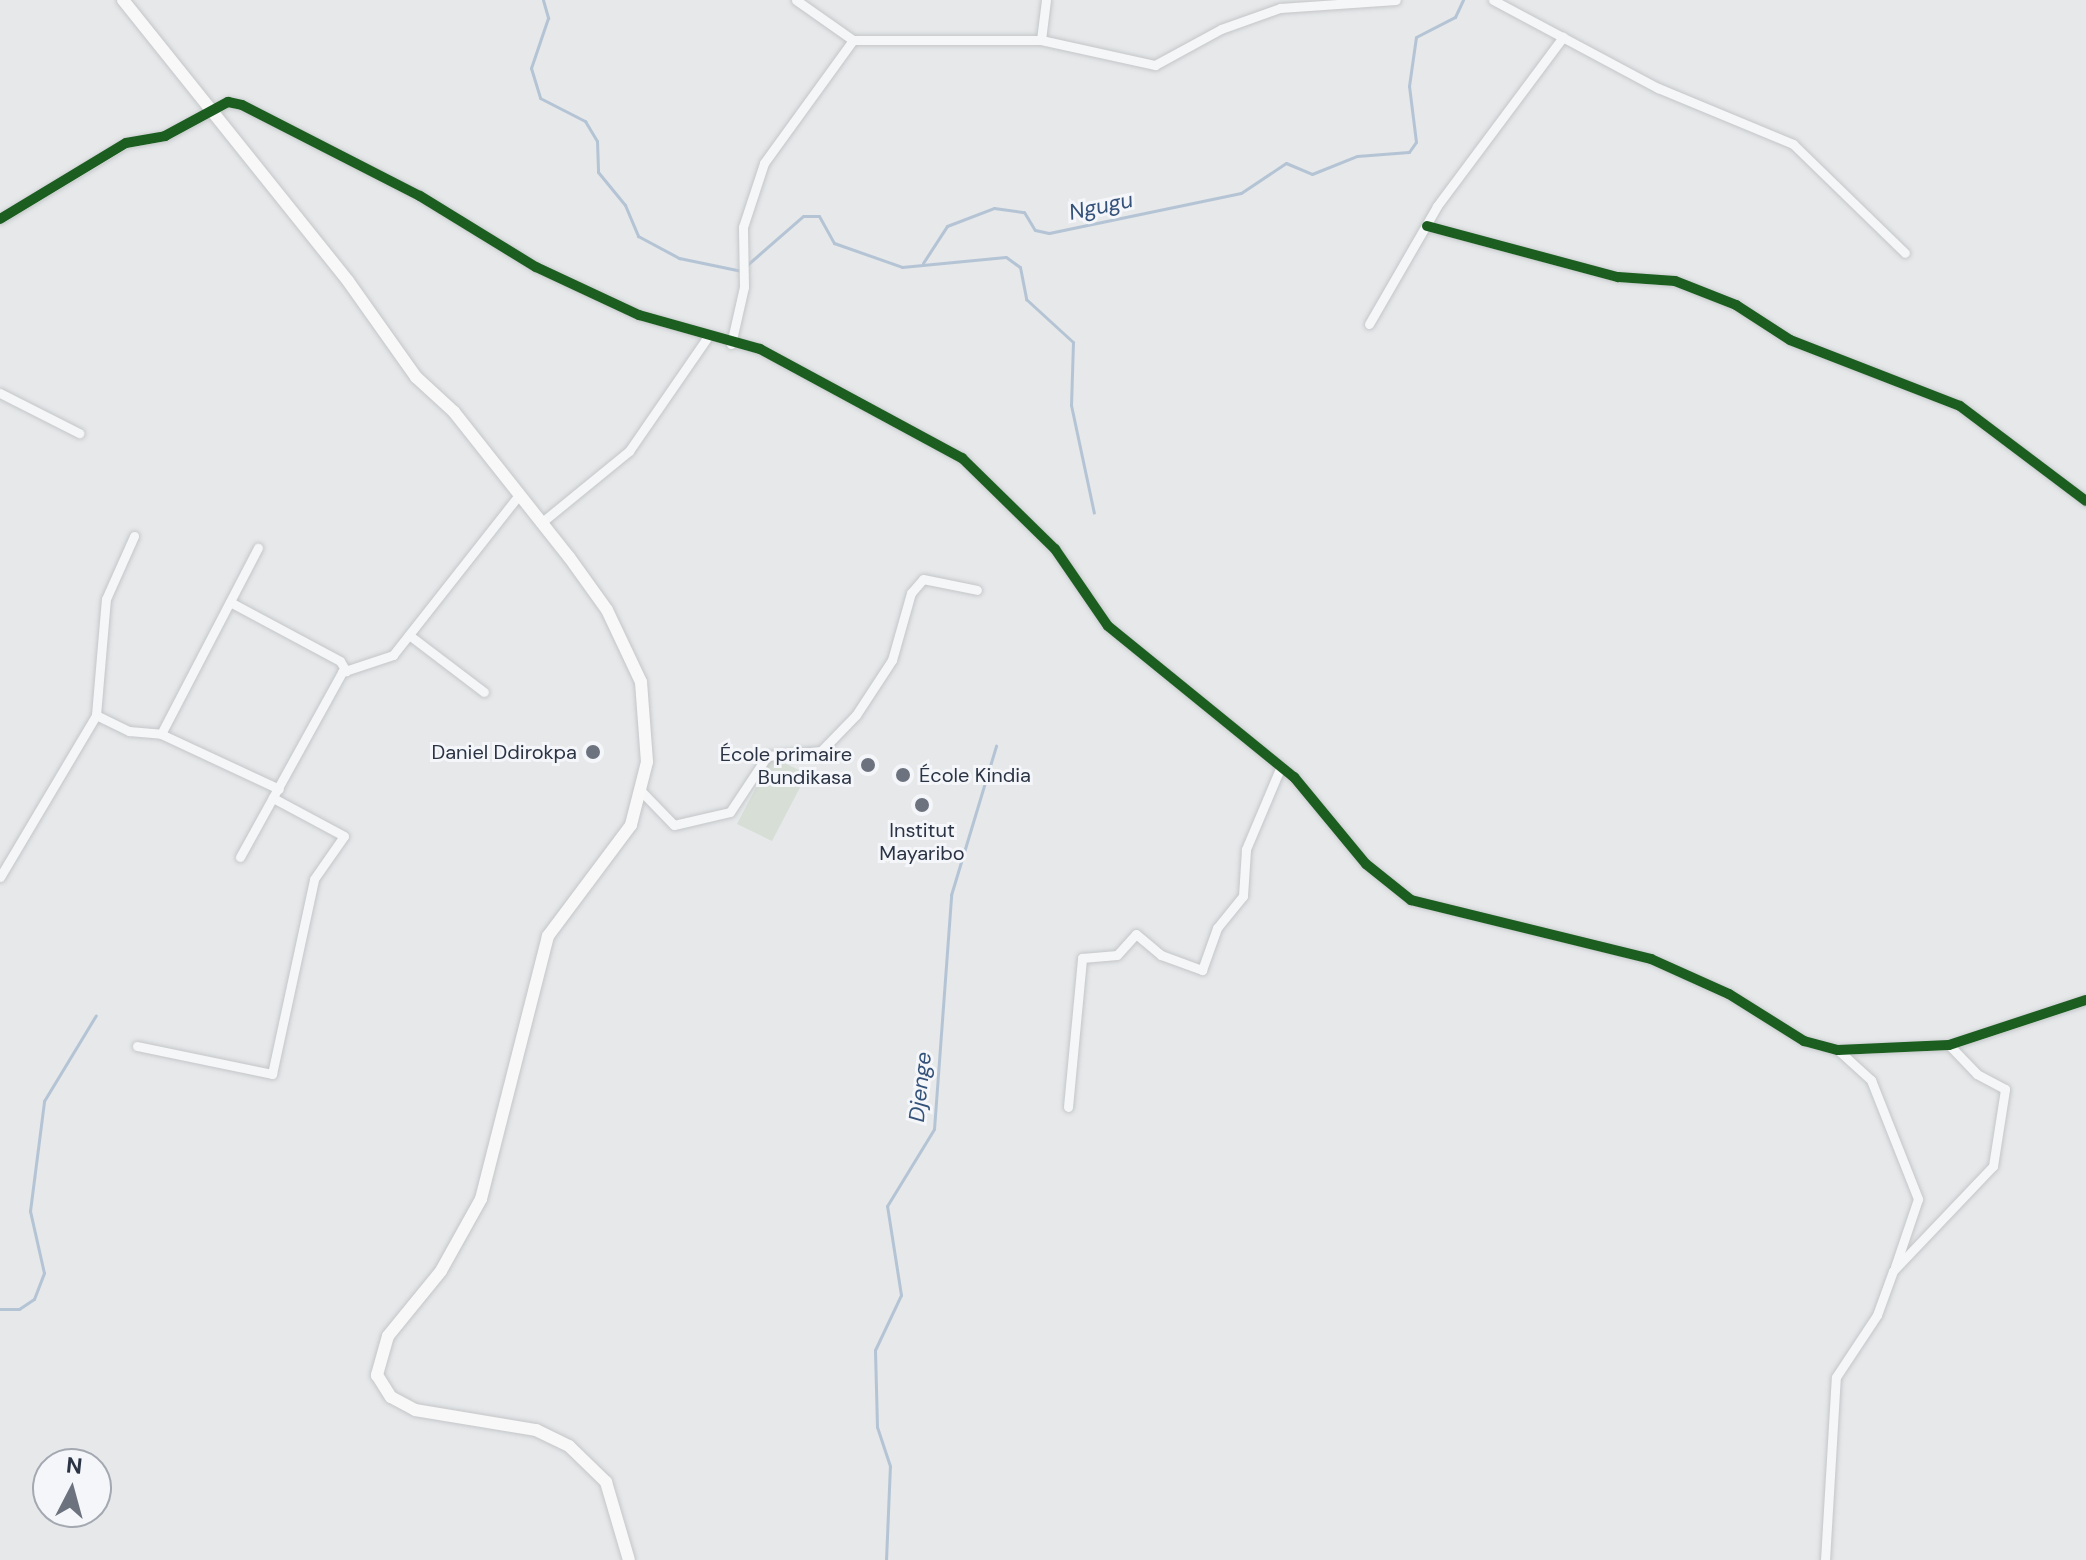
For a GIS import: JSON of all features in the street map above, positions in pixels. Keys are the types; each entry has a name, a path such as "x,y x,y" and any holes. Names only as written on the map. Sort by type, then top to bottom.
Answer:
{"main road":[{"path":"123,0 216,113 416,377 454,412 541,523 630,652 646,707 641,791 616,852 548,936 481,1199 441,1271 388,1336 377,1375 391,1397 415,1410 536,1430 569,1446 606,1482 629,1560"}],"street":[{"path":"796,0 853,40 1041,40 1155,65 1221,29 1280,8 1396,0"},
{"path":"1041,40 1046,0"},
{"path":"1493,0 1658,88 1793,144 1905,253"},
{"path":"1369,324 1427,226 1563,37"},
{"path":"731,344 744,287 741,248 774,142 853,40"},
{"path":"0,219 126,143 165,136 216,113 228,102 242,105 420,196 536,267 707,338 760,349 892,416 985,475 1055,549 1108,626 1281,766 1366,864 1411,900 1651,959 1729,994 1804,1041 1838,1050 1949,1045 2086,1000"},
{"path":"1427,226 1618,277 1675,281 1736,305 1790,340 1960,406 2086,501"},
{"path":"541,523 629,451 707,338"},
{"path":"0,393 79,433"},
{"path":"240,857 346,671 393,655 491,521 518,496"},
{"path":"0,877 96,715 106,599 134,536"},
{"path":"161,734 258,548"},
{"path":"641,791 674,825 730,812 767,756 821,751 856,715 892,660 911,593 923,579 977,590"},
{"path":"230,602 340,661 346,671"},
{"path":"409,635 484,692"},
{"path":"96,715 129,731 161,734 279,789"},
{"path":"1068,1107 1082,958 1117,955 1136,934 1161,955 1202,970 1217,928 1243,896 1246,849 1281,766"},
{"path":"137,1046 272,1074 314,879 344,836 273,798"},
{"path":"1893,1271 1993,1166 2005,1089 1949,1045"},
{"path":"1825,1560 1836,1377 1877,1315 1918,1199 1871,1080 1838,1050"}],"shaded area":[{"path":"772,757 807,774 772,841 737,824"}],"waterway":[{"name":"Ngugu","path":"543,0 548,18 531,68 540,98 585,121 597,141 598,172 625,205 638,236 679,258 742,271"},
{"name":"Ngugu","path":"923,263 947,226 994,208 1024,212 1035,230 1049,233 1241,193 1286,163 1312,174 1357,156 1409,152 1416,142 1409,86 1416,37 1455,17 1463,0"},
{"path":"747,265 803,216 819,216 834,243 902,267 1006,257 1020,267 1026,299 1073,342 1071,405 1094,513"},
{"name":"Djenge","path":"886,1560 890,1466 877,1427 875,1350 901,1295 887,1206 934,1129 951,895 996,746"},
{"path":"0,1309 19,1309 34,1299 44,1273 30,1211 44,1101 96,1015"}],"cycle path":[{"path":"0,219 126,143 165,136 228,102 242,105 420,196 536,267 639,315 760,349 962,458 1055,549 1108,626 1294,777 1366,864 1411,900 1651,959 1729,994 1804,1041 1838,1050 1949,1045 2086,1000"},
{"path":"1427,226 1618,277 1675,281 1736,305 1790,340 1960,406 2086,501"}],"place":[{"name":"Daniel Ddirokpa","path":"593,752"},
{"name":"École primaire Bundikasa","path":"868,765"},
{"name":"École Kindia","path":"903,775"},
{"name":"Institut Mayaribo","path":"922,805"}]}
